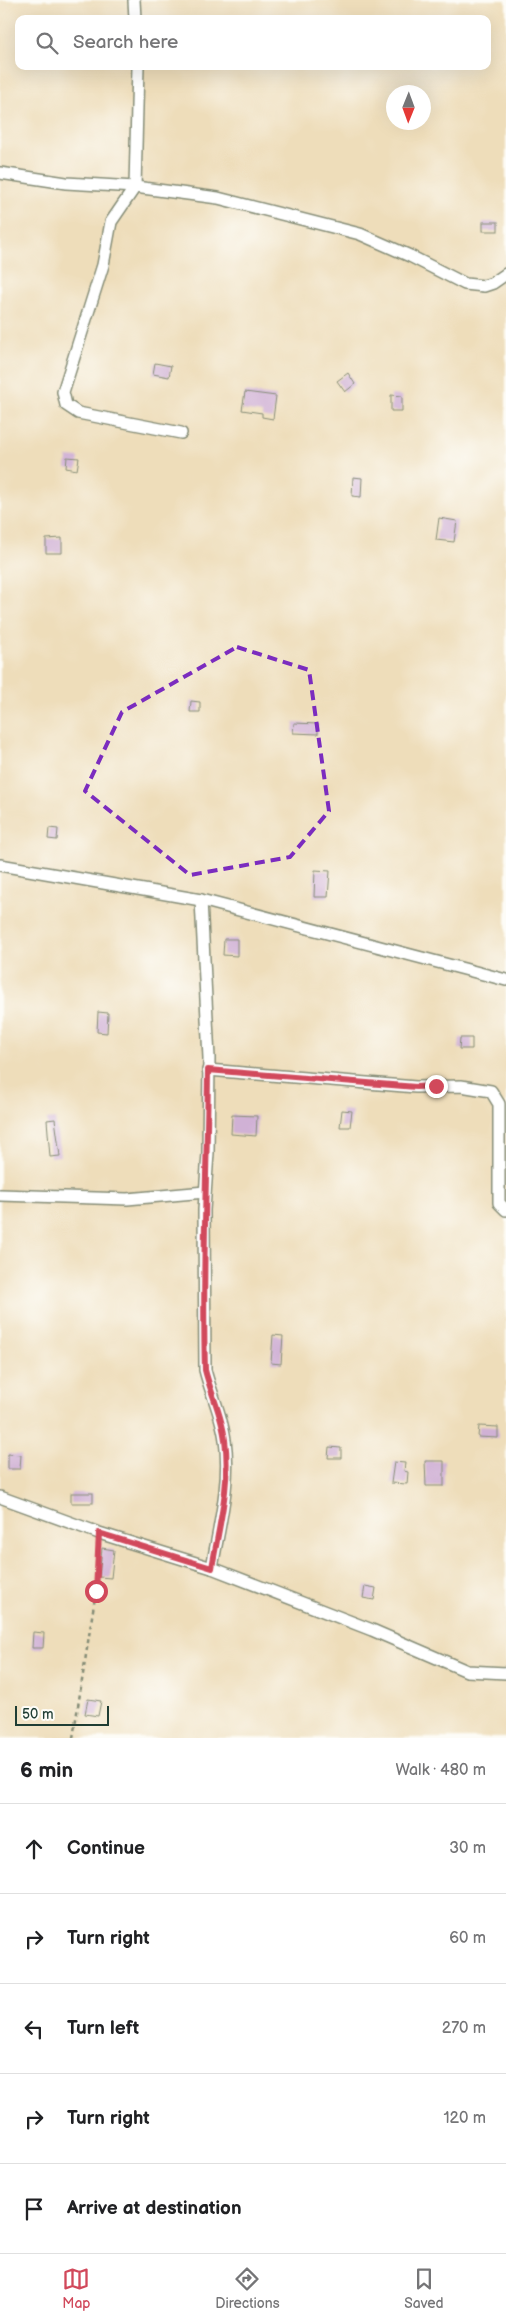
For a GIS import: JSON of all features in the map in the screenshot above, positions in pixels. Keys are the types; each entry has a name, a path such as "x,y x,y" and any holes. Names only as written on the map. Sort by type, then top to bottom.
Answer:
{"street":[{"path":"134,0 135,15"},
{"path":"138,70 135,187 111,222 102,265 64,392 66,405 78,413 181,433"},
{"path":"0,173 66,183 135,187 218,198 360,234 410,256 465,284 484,286 493,283 506,274"},
{"path":"0,864 200,900 506,980"},
{"path":"200,900 208,1070 208,1153 205,1192 205,1370 210,1392 221,1417 225,1441 226,1490 212,1568"},
{"path":"208,1070 416,1087 460,1086 491,1091 499,1104 499,1203 506,1210"},
{"path":"0,1194 127,1199 205,1192"},
{"path":"0,1497 99,1533 212,1568 372,1630 467,1671 506,1673"}],"path":[{"path":"73,1738 96,1591 99,1533"}],"highlighted area":[{"path":"237,647 309,670 329,811 290,857 190,875 85,791 122,712"}],"building":[{"path":"483,222 498,222 498,231 483,231"},
{"path":"155,363 171,366 169,377 153,374"},
{"path":"348,373 355,384 345,392 337,381"},
{"path":"245,392 276,396 273,419 262,417 262,413 242,410"},
{"path":"391,395 402,396 402,411 391,411"},
{"path":"67,457 79,458 77,470 66,468"},
{"path":"353,477 362,478 361,497 352,496"},
{"path":"439,518 457,521 454,542 436,540"},
{"path":"62,538 62,553 46,553 46,539"},
{"path":"191,701 200,702 200,712 190,712"},
{"path":"294,723 318,724 318,734 293,733"},
{"path":"49,828 58,829 57,840 48,839"},
{"path":"315,870 330,871 328,897 314,897"},
{"path":"224,939 237,939 237,956 223,955"},
{"path":"98,1012 108,1013 107,1033 97,1032"},
{"path":"460,1038 472,1038 472,1049 459,1049"},
{"path":"342,1110 352,1111 350,1127 340,1127"},
{"path":"232,1115 257,1116 256,1136 231,1134"},
{"path":"55,1119 60,1156 50,1157 47,1120"},
{"path":"273,1335 283,1336 281,1364 271,1363"},
{"path":"479,1426 498,1427 498,1438 478,1437"},
{"path":"329,1447 341,1448 341,1458 328,1458"},
{"path":"8,1454 21,1455 20,1469 8,1469"},
{"path":"425,1461 444,1461 444,1486 426,1486"},
{"path":"394,1462 405,1463 404,1471 408,1472 407,1484 391,1483"},
{"path":"71,1493 93,1493 93,1503 71,1503"},
{"path":"102,1548 114,1550 111,1578 99,1577"},
{"path":"365,1586 376,1588 374,1600 363,1598"},
{"path":"33,1632 44,1633 43,1648 32,1648"},
{"path":"88,1699 101,1701 98,1716 85,1714"}],"route":[{"path":"96,1591 99,1533 212,1568 226,1490 225,1441 221,1417 210,1392 205,1370 204,1210 208,1153 208,1070 416,1087 436,1086"}]}
